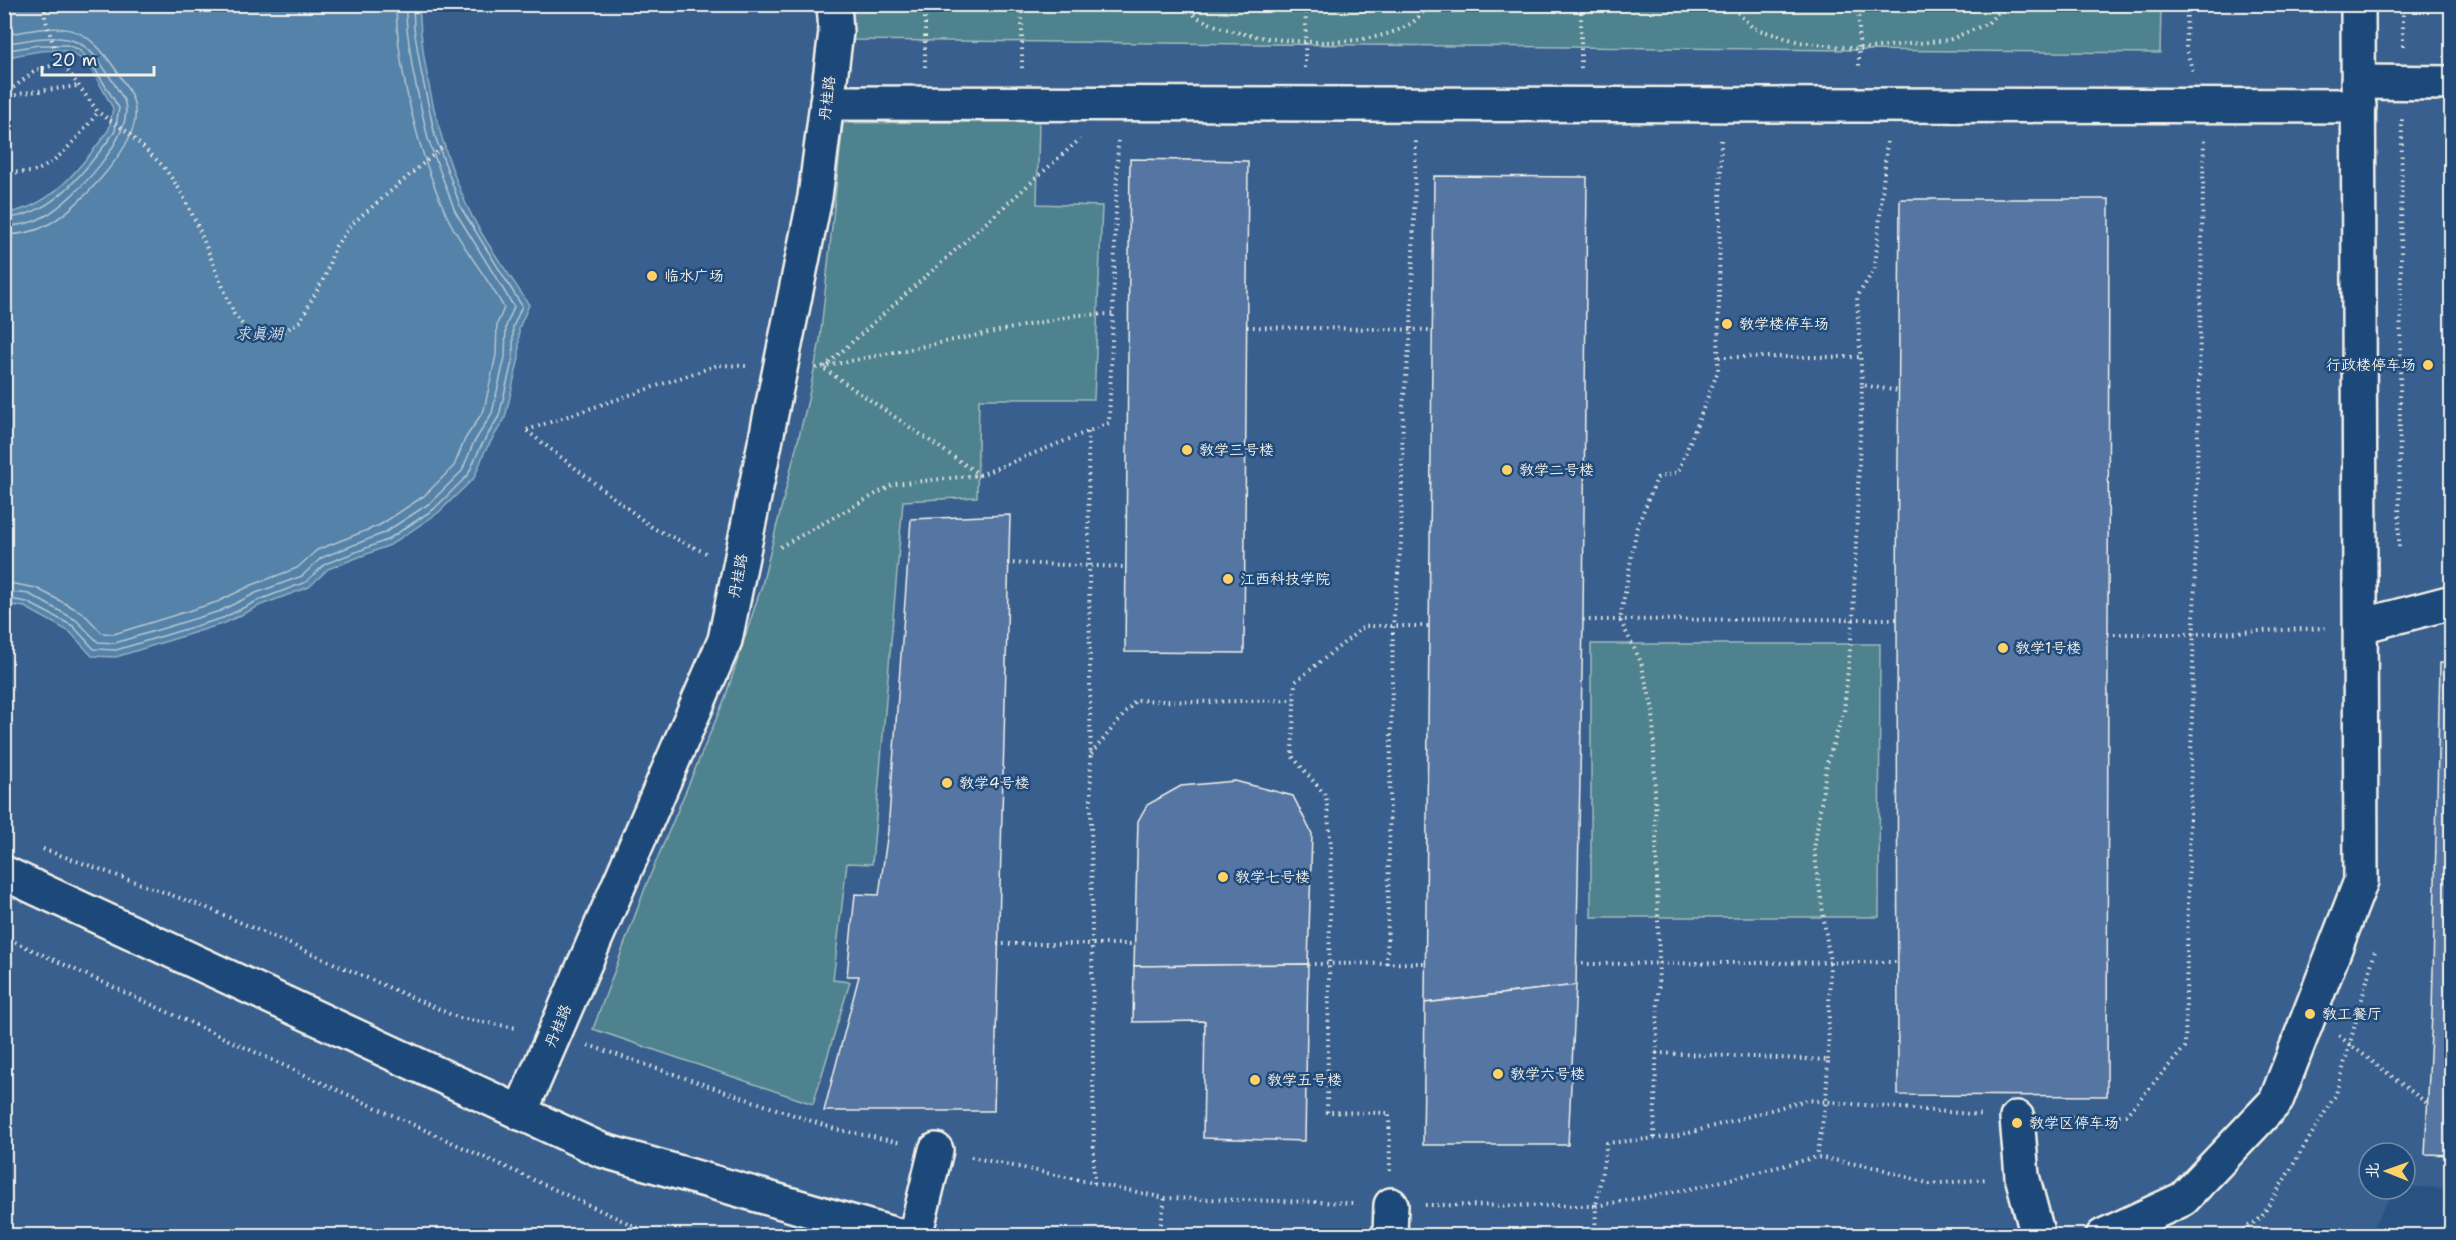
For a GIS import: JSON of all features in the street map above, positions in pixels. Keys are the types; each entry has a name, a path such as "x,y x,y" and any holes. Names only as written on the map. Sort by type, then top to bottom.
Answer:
{"street":[{"name":"丹桂路","path":"520,1113 725,640 815,197 836,32 834,4"},
{"path":"2103,1236 2183,1199 2276,1101 2361,881 2358,4"},
{"path":"827,103 2205,106 2358,94 2451,83"},
{"path":"2361,626 2451,602"},
{"path":"4,873 601,1150 900,1236"},
{"path":"2017,1118 2022,1176 2038,1236"},
{"path":"915,1236 936,1150"}],"path":[{"path":"45,4 45,18 57,56 98,112 109,118 139,143 169,174 196,222 234,314 247,330 261,336 282,333 300,321 325,276 334,247 352,224 445,145"},
{"path":"925,4 925,104"},
{"path":"1022,4 1022,104"},
{"path":"1179,4 1207,22 1228,29 1259,38 1305,42 1374,39 1411,24 1430,4"},
{"path":"1305,105 1306,4"},
{"path":"1581,4 1581,105"},
{"path":"1729,4 1753,28 1799,42 1859,49 1949,40 1988,23 2006,4"},
{"path":"1817,1157 1826,1101 1830,963 1814,849 1827,763 1844,711 1853,619 1862,385 1857,297 1875,268 1875,105 1859,49 1859,4"},
{"path":"1595,1236 1596,1206 1607,1143 1678,1136 1807,1100 2017,1118 2126,1115 2185,1047 2205,106 2186,49 2187,4"},
{"path":"4,97 36,70 62,63"},
{"path":"4,97 78,86"},
{"path":"823,368 1119,105"},
{"path":"1113,314 1077,315 823,368 718,365 527,430 653,528 740,569 894,483 980,475 1109,423 1113,314 1119,105"},
{"path":"1387,964 1394,626 1401,543 1403,406 1411,330 1417,105"},
{"path":"1654,1138 1659,962 1653,710 1641,662 1620,620 1637,527 1658,478 1678,472 1718,370 1721,105"},
{"path":"4,172 37,171 51,162 86,128 98,112"},
{"path":"1247,327 1432,330"},
{"path":"1719,357 1860,357"},
{"path":"823,368 980,475"},
{"path":"1862,385 1899,391"},
{"path":"1088,432 1094,1183"},
{"path":"1007,563 1126,567"},
{"path":"1583,620 1898,619"},
{"path":"1391,1220 1389,1113 1327,1112 1331,846 1326,796 1292,756 1295,681 1365,626 1430,626"},
{"path":"2108,634 2194,634 2361,626"},
{"path":"1091,754 1136,700 1194,702 1294,700"},
{"path":"38,847 205,907 459,1018 555,1034 834,1129 1165,1198 1391,1220 1596,1206 1695,1188 1817,1157 1878,1168 1930,1184 2022,1176"},
{"path":"4,937 656,1236"},
{"path":"997,944 1135,944"},
{"path":"1576,964 1898,962"},
{"path":"1308,964 1426,963"},
{"path":"2310,1014 2428,1104"},
{"path":"1656,1053 1828,1060"},
{"path":"1159,1236 1165,1198"}],"shaded area":[{"name":"江西科技学院","path":"5,5 2451,5 2451,1188 2417,1187 2417,1141 2357,1141 2357,1201 2388,1201 2368,1235 5,1236"}],"green space":[{"path":"852,4 2161,5 2160,53 852,40"},
{"path":"1039,121 1037,204 1102,206 1094,399 979,399 977,497 903,501 872,864 847,863 833,980 850,982 813,1104 593,1029 647,883 725,698 762,585 808,400 820,340 843,123"},
{"path":"1591,644 1880,644 1879,917 1591,917"}],"water":[{"name":"求真湖","path":"5,4 419,5 428,81 440,131 456,180 480,230 529,305 519,328 519,358 505,418 485,451 474,478 438,513 390,545 328,569 309,587 261,605 225,623 116,657 92,656 70,632 25,607 5,604 5,213 35,204 61,186 83,163 109,129 113,108 92,71 74,54 67,51 50,50 5,58"}],"building":[{"name":"教学三号楼","path":"1130,159 1248,161 1244,653 1125,652"},
{"name":"教学二号楼","path":"1434,176 1587,177 1583,620 1576,985 1425,1003"},
{"name":"教学1号楼","path":"1900,199 2109,199 2107,1096 1898,1095 1897,588"},
{"name":"教学4号楼","path":"1010,515 994,1111 824,1111 859,976 847,976 855,894 879,895 888,831 911,519"},
{"path":"2440,663 2452,663 2452,1155 2425,1154 2432,1015"},
{"name":"教学七号楼","path":"1235,781 1293,796 1312,834 1308,964 1134,966 1138,821 1147,805 1181,786"},
{"name":"教学五号楼","path":"1308,964 1305,1141 1203,1138 1205,1021 1133,1022 1134,966"},
{"name":"教学六号楼","path":"1576,985 1568,1145 1423,1145 1425,1003"}],"place":[{"name":"临水广场","path":"652,276"},
{"name":"教学楼停车场","path":"1727,324"},
{"name":"行政楼停车场","path":"2428,365"},
{"name":"教学三号楼","path":"1187,450"},
{"name":"教学二号楼","path":"1507,470"},
{"name":"江西科技学院","path":"1228,579"},
{"name":"教学1号楼","path":"2003,648"},
{"name":"教学4号楼","path":"947,783"},
{"name":"教学七号楼","path":"1223,877"},
{"name":"教工餐厅","path":"2310,1014"},
{"name":"教学六号楼","path":"1498,1074"},
{"name":"教学五号楼","path":"1255,1080"},
{"name":"教学区停车场","path":"2017,1123"}]}
